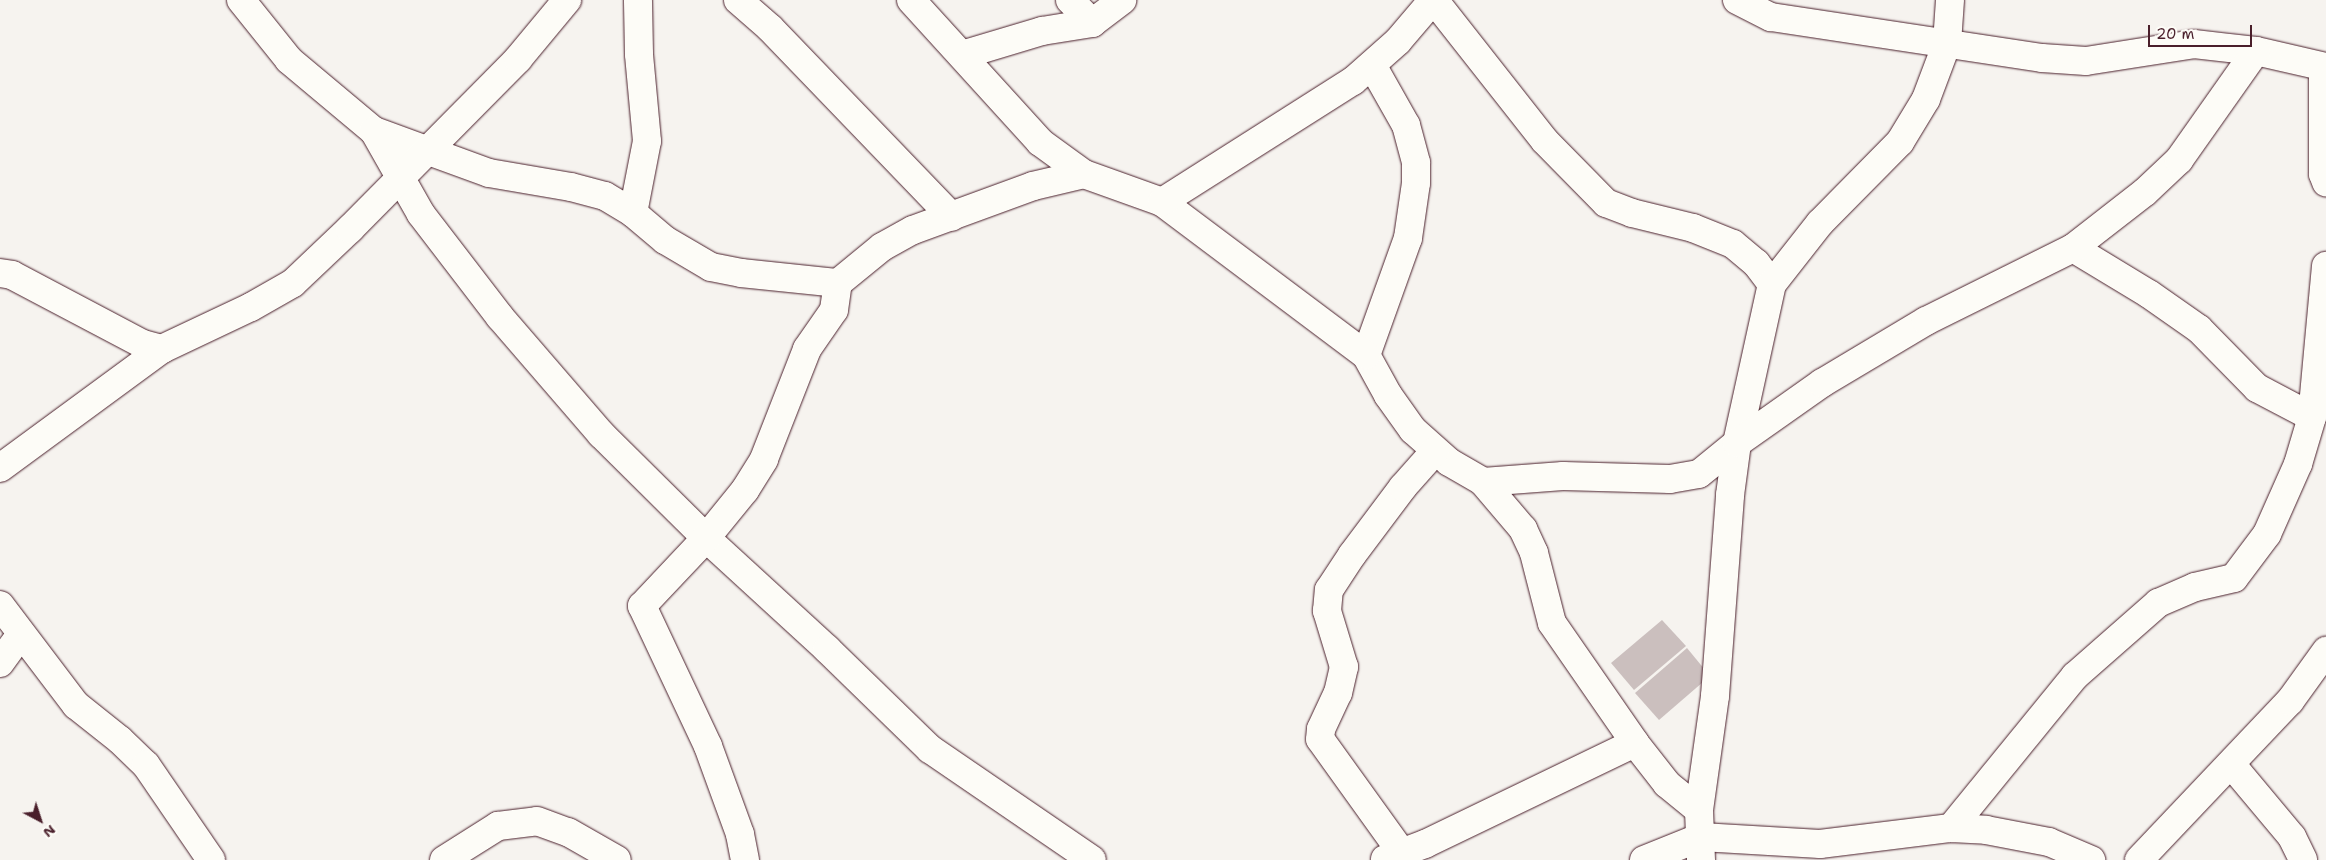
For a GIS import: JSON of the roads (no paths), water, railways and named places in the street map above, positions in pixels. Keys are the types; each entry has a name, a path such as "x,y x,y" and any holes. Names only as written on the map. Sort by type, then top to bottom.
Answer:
{"street":[{"path":"241,0 289,60 374,131 489,174 571,187 604,196 633,213 665,240 711,267 741,273 838,283"},
{"path":"0,468 162,349 293,283 400,179 518,58 567,0"},
{"path":"633,213 647,141 638,46 638,0"},
{"path":"738,0 770,28 952,218"},
{"path":"911,0 1040,142 1084,174 1162,202 1366,355 1388,396 1413,430 1435,451 1483,482 1523,529 1534,553 1552,623 1635,742 1667,784 1699,810"},
{"path":"1070,0 1092,24"},
{"path":"962,55 1042,31 1092,24 1122,0"},
{"path":"1162,202 1353,81 1398,41 1433,0 1544,140 1606,203 1632,213 1693,228 1733,244 1756,263 1772,284"},
{"path":"1737,0 1772,17 2042,58 2086,61 2194,44 2256,51 2325,67 2323,174 2326,182"},
{"path":"1701,849 1699,810 1715,696 1729,504 1737,443 1772,284 1820,223 1900,142 1926,98 1947,43 1950,0"},
{"path":"1483,482 1563,476 1670,479 1699,474 1737,443 1822,384 1926,321 2073,248 2145,192 2178,160 2256,51"},
{"path":"1366,355 1408,238 1416,183 1416,163 1406,125 1372,65"},
{"path":"374,131 421,214 500,317 601,434 706,538 827,648 930,749 1092,860"},
{"path":"745,860 740,834 708,746 642,606 706,538 745,490 764,459 807,349 834,310 838,283 882,247 913,230 952,218 1033,186 1084,174"},
{"path":"2073,248 2149,294 2198,329 2257,388 2312,417"},
{"path":"1951,828 2075,676 2158,603 2195,587 2234,578 2242,572 2267,534 2284,498 2298,464 2312,417 2320,386 2326,266"},
{"path":"0,273 12,275 143,344 162,349"},
{"path":"1435,451 1402,487 1329,590 1327,612 1344,667 1338,693 1321,728 1320,739 1412,854 1635,742"},
{"path":"0,605 76,705 120,740 146,765 211,860"},
{"path":"0,663 21,634"},
{"path":"2139,860 2290,701 2326,651"},
{"path":"2231,764 2292,837 2303,860"},
{"path":"444,860 498,826 537,821 568,832 616,860"},
{"path":"1644,860 1701,849 1820,844 1951,828 1986,830 2049,842 2091,860"}]}
